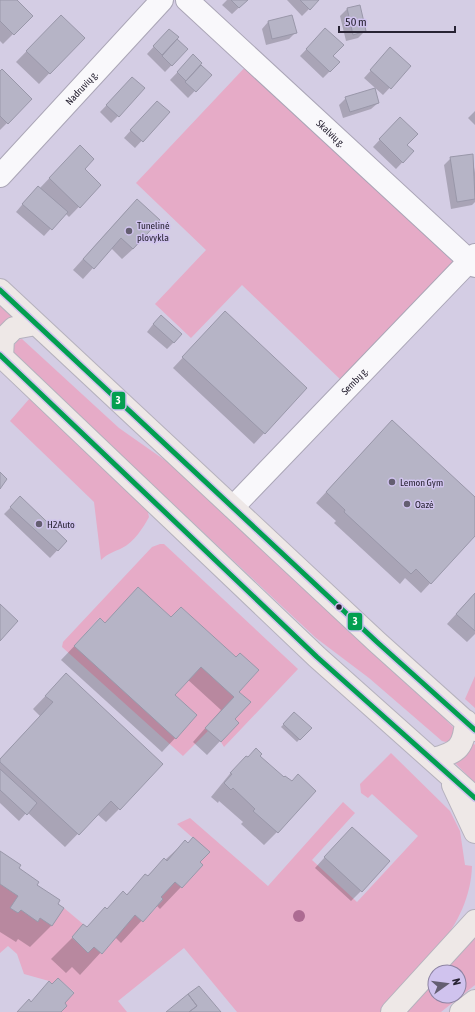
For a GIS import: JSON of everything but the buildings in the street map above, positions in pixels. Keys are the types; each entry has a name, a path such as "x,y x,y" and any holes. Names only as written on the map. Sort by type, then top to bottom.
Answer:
{"main road":[{"path":"0,290 377,642 470,726 460,746 439,765"},
{"path":"36,324 14,328 3,340 1,356 317,656 475,798"},
{"path":"439,765 475,832"},
{"path":"392,1012 471,926 475,905"},
{"path":"461,1012 475,1001"}],"street":[{"name":"Nadruvių g.","path":"0,176 162,0"},
{"name":"Skalvių g.","path":"187,0 473,260"},
{"name":"Sembų g.","path":"233,507 473,260"}],"shaded area":[{"path":"249,63 455,264 342,381 242,285 191,338 155,304 206,250 136,183"},
{"path":"0,304 17,320 0,329"},
{"path":"22,339 119,428 176,468 423,697 455,729 450,743 442,741 369,678 316,638 14,355 13,347 18,340"},
{"path":"30,398 147,508 149,517 134,538 122,548 109,554 101,560 94,502 10,421"},
{"path":"164,544 298,669 224,747 221,742 239,723 235,719 251,702 239,692 259,670 236,657 181,607 171,617 138,587 105,623 99,618 74,646 176,739 197,715 175,695 201,667 234,697 205,728 208,731 183,756 62,647 63,642 152,547"},
{"path":"475,676 475,708 465,699"},
{"path":"473,743 475,745 475,783 452,760 467,752"},
{"path":"391,753 450,811 460,831 465,865 472,866 469,888 462,909 452,928 426,963 380,1012 237,1012 184,948 118,1001 127,1012 61,1012 67,1006 65,1003 74,992 58,978 52,984 49,981 24,974 17,954 8,946 0,953 0,884 18,896 10,908 18,913 21,910 37,921 40,918 52,926 64,908 83,924 72,938 88,952 94,947 102,954 135,915 143,922 163,900 161,897 175,882 182,888 203,865 200,862 209,852 177,824 190,818 268,886 343,802 355,813 312,860 357,902 418,836 372,794 368,798 361,793 360,784"},
{"path":"475,934 475,985 467,991 467,964 448,964"},
{"path":"427,987 427,1004 451,1004 441,1012 404,1012"}],"transit line":[{"name":"3","path":"0,290 377,642 475,730"},
{"name":"3","path":"0,355 317,657 475,798"}],"place":[{"name":"Tunelinė plovykla","path":"129,231"},
{"name":"Lemon Gym","path":"392,482"},
{"name":"Oazė","path":"407,504"},
{"name":"H2Auto","path":"39,524"}]}
